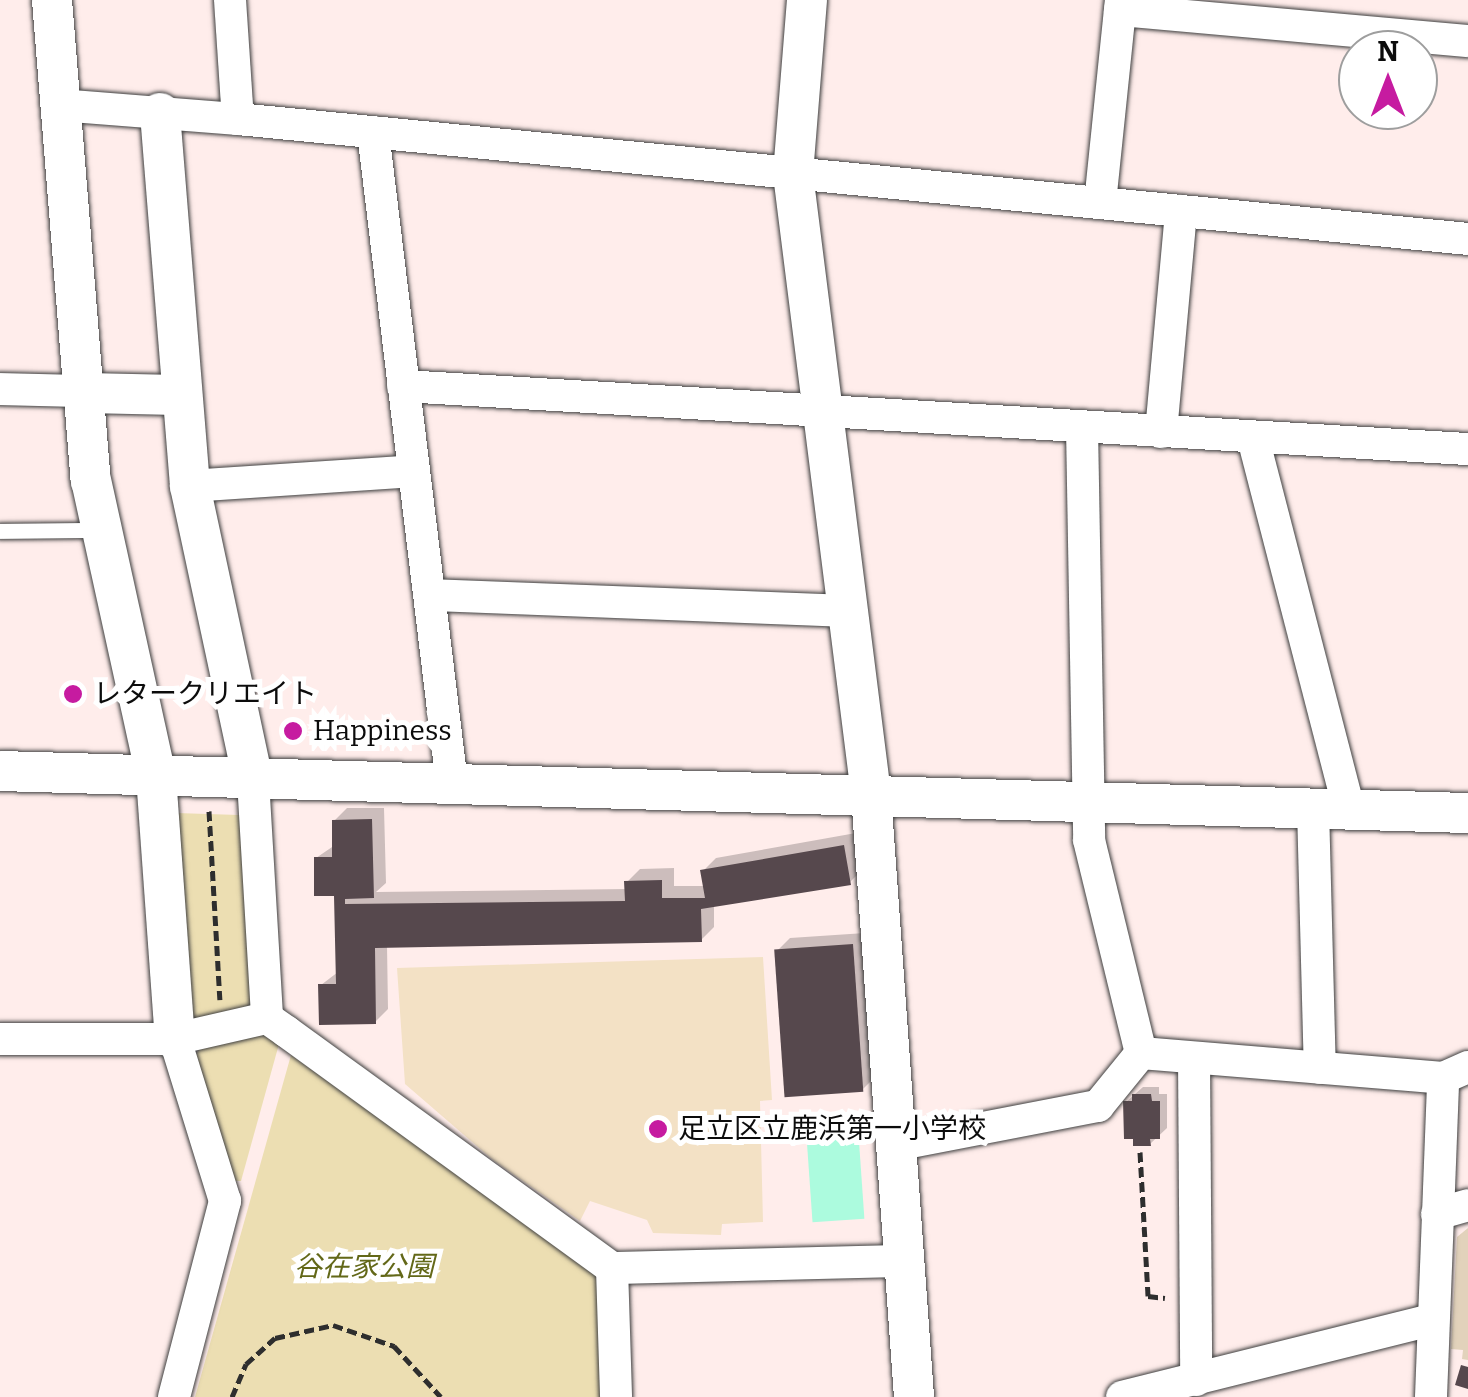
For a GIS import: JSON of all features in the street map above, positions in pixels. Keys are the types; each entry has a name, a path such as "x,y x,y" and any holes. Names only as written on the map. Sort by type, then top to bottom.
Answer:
{"street":[{"path":"52,0 91,480 156,776 176,1039 225,1201 174,1397"},
{"path":"230,0 238,118"},
{"path":"807,0 793,174 871,794 914,1397"},
{"path":"1100,203 1120,5 1468,41"},
{"path":"58,106 238,118 1468,239"},
{"path":"160,113 190,486 253,780 267,1018"},
{"path":"373,132 452,784"},
{"path":"1161,432 1181,211"},
{"path":"403,386 1468,449"},
{"path":"0,390 180,395"},
{"path":"1082,427 1088,840 1141,1053"},
{"path":"1253,438 1331,808 1320,1068"},
{"path":"190,486 414,471"},
{"path":"431,596 846,611"},
{"path":"0,771 1468,814"},
{"path":"0,1039 176,1039 267,1018 612,1268 902,1260"},
{"path":"895,1144 1098,1106 1141,1053"},
{"path":"1141,1053 1320,1068 1455,1072 1452,1210 1430,1320 1431,1397"},
{"path":"1194,1058 1196,1380"},
{"path":"612,1268 616,1397"},
{"path":"1122,1397 1430,1320"}],"lane":[{"path":"0,531 102,530"}],"path":[{"path":"208,798 220,1003"},
{"path":"1140,1152 1148,1296 1195,1302"},
{"path":"232,1397 246,1364 275,1338 333,1325 394,1346 441,1397"}],"green space":[{"path":"176,813 239,815 254,999 250,1006 196,1020 190,1018"},
{"path":"264,1032 279,1044 241,1181 234,1181 194,1060 199,1049"},
{"name":"谷在家公園","path":"291,1055 596,1274 605,1397 195,1397"}],"shaded area":[{"path":"763,957 772,1100 760,1101 763,1222 722,1224 721,1235 653,1233 647,1220 590,1201 580,1221 493,1160 405,1084 397,968"},
{"path":"857,1113 864,1219 813,1222 805,1117"},
{"path":"1468,1228 1468,1360 1462,1359 1463,1350 1451,1349 1457,1237"}],"building":[{"path":"372,819 374,898 345,899 345,904 625,901 624,881 662,880 662,898 705,898 700,870 844,845 851,885 701,909 702,942 375,948 376,1024 319,1025 318,984 336,984 334,896 314,896 314,857 332,857 332,820"},
{"path":"853,944 863,1092 785,1097 774,950"},
{"path":"1132,1094 1151,1094 1152,1101 1160,1101 1160,1139 1150,1139 1151,1146 1133,1146 1133,1139 1124,1139 1123,1101 1132,1101"},
{"path":"1461,1365 1468,1367 1468,1389 1455,1385"}],"place":[{"name":"レタークリエイト","path":"73,694"},
{"name":"Happiness","path":"293,731"},
{"name":"足立区立鹿浜第一小学校","path":"658,1129"}]}
